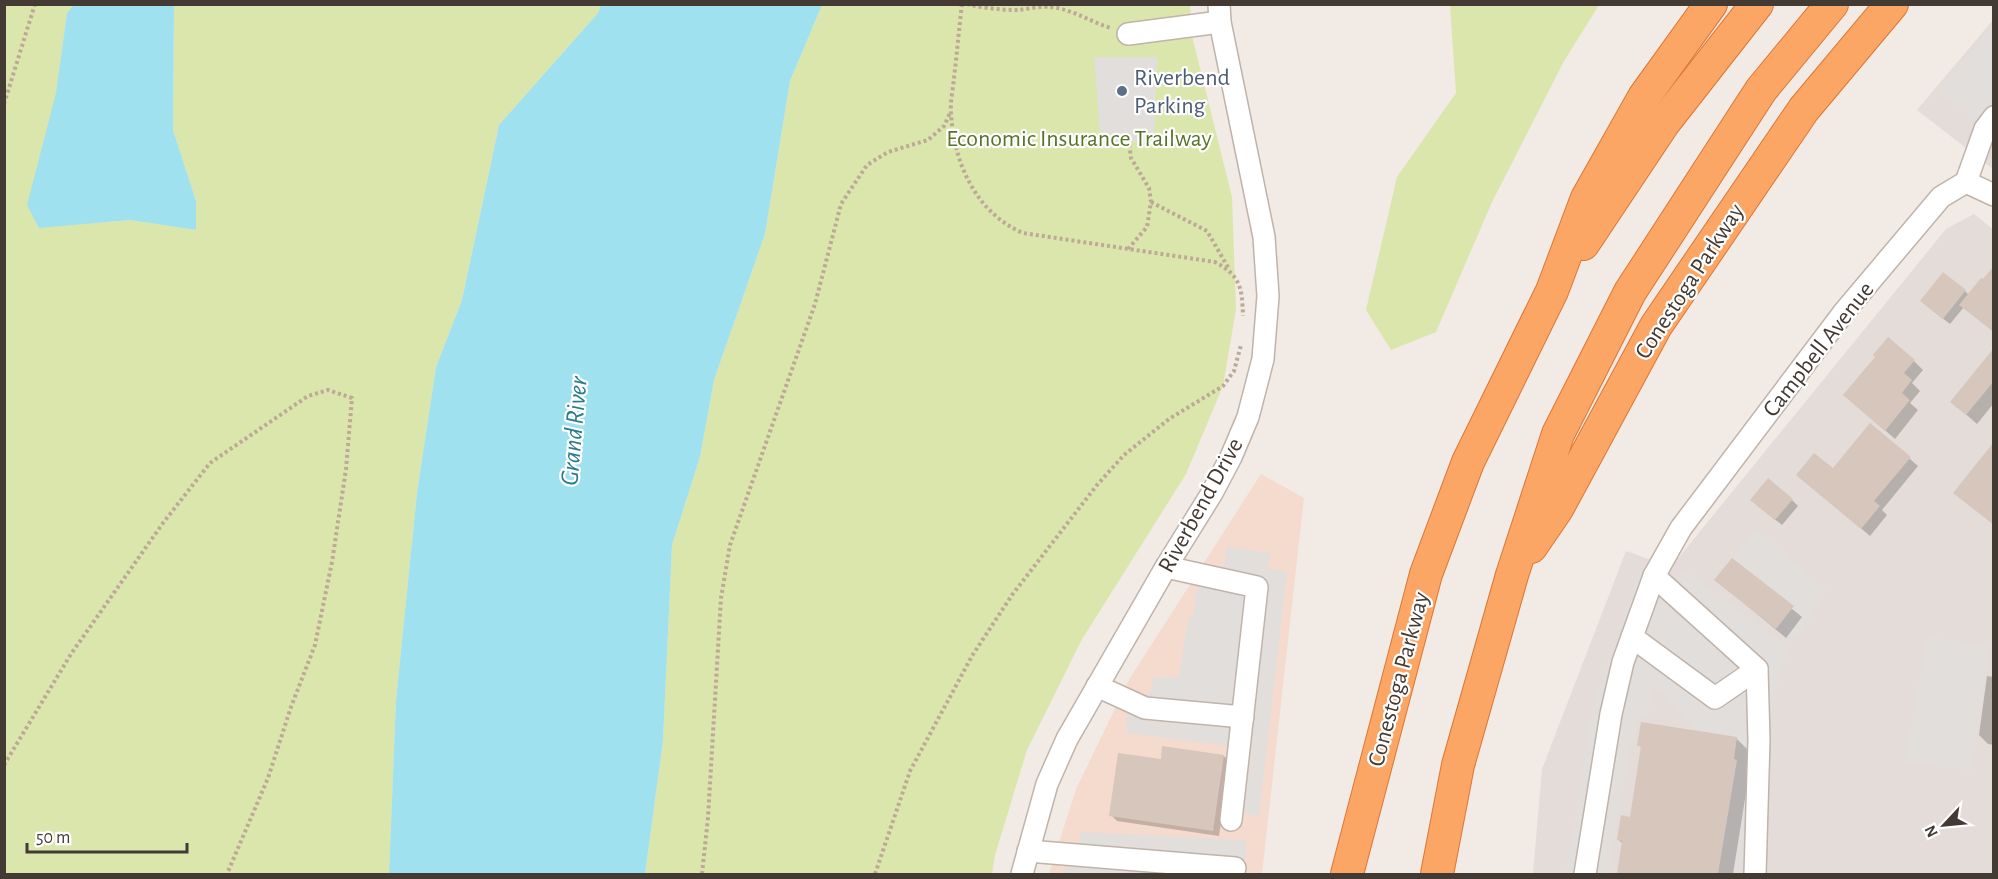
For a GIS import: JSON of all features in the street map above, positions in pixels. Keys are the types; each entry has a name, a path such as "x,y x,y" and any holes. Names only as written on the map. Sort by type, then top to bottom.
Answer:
{"highway":[{"name":"Conestoga Parkway","path":"1347,874 1426,574 1468,462 1552,291 1587,198 1644,98 1711,4"},
{"name":"Conestoga Parkway","path":"1552,291 1663,124 1757,4"},
{"name":"Conestoga Parkway","path":"1437,874 1458,765 1512,575 1558,434 1630,292 1761,90 1832,4"},
{"name":"Conestoga Parkway","path":"1512,575 1557,509 1656,326 1804,109 1892,4"}],"street":[{"path":"1128,34 1219,13"},
{"name":"Riverbend Drive","path":"1022,874 1047,784 1067,739 1231,457 1248,417 1263,359 1268,296 1264,237 1219,13"},
{"path":"1994,117 1985,129 1966,182 1994,195"},
{"name":"Campbell Avenue","path":"1585,874 1611,714 1623,662 1654,576 1681,528 1844,312 1941,197 1966,182"},
{"path":"1166,567 1257,587 1231,820"},
{"path":"1654,576 1757,669 1759,740 1755,874"},
{"path":"1632,637 1715,698 1757,669"},
{"path":"1097,686 1145,708 1242,717"},
{"path":"1028,851 1235,868"}],"path":[{"path":"4,104 35,4"},
{"path":"962,4 950,112 955,148 969,182 992,214 1007,226 1023,233 1128,250 1198,258 1215,262 1229,270"},
{"path":"967,4 982,8 1015,10 1049,7 1075,11 1094,23 1128,34"},
{"path":"702,874 708,818 721,598 730,545 815,304 841,204 867,165 888,152 928,140 944,126 950,112"},
{"path":"1128,135 1131,158 1149,188 1151,202 1147,227 1128,250"},
{"path":"1151,202 1207,231 1239,284 1243,296 1244,321"},
{"path":"875,874 910,771 972,656 1011,595 1097,485 1125,455 1169,419 1223,386 1234,371 1241,340"},
{"path":"4,765 71,654 163,523 210,463 308,396 328,390 352,398 346,469 332,562 315,645 291,707 268,778 227,874"}],"shaded area":[{"path":"1993,20 1993,169 1917,110"},
{"path":"1993,25 1993,134 1937,92"},
{"path":"1094,57 1157,57 1154,140 1101,144"},
{"path":"1974,214 1994,230 1993,874 1533,874 1542,769 1626,551 1671,567 1946,229"},
{"path":"1261,474 1304,498 1262,874 1049,874 1076,789 1130,678"},
{"path":"1755,529 1827,591 1797,639 1776,629 1794,606 1732,558"},
{"path":"1226,547 1271,553 1268,569 1287,571 1259,816 1243,813 1241,828 1219,822 1229,746 1127,733 1126,717 1152,689 1153,678 1179,677 1188,619 1194,614 1196,592 1225,565"},
{"path":"1642,569 1672,577 1687,571 1789,648 1762,732 1769,819 1763,874 1718,874 1737,761 1734,759 1737,737 1698,731 1652,684 1647,718 1638,717 1633,743 1631,743 1608,874 1566,874 1593,706"},
{"path":"1927,637 1989,646 1972,770 1904,763"},
{"path":"1080,832 1246,840 1245,874 1063,874 1079,846"}],"green space":[{"path":"5,5 75,5 67,13 39,227 130,220 196,230 196,201 173,130 174,5 601,5 598,13 499,125 462,300 436,367 417,493 396,700 389,874 5,874"},
{"name":"Economic Insurance Trailway","path":"822,5 1190,5 1192,36 1232,197 1236,309 1223,386 1186,474 1081,641 1027,750 995,855 992,874 645,874 663,741 672,545 700,457 714,380 765,234 790,81"},
{"path":"1450,5 1599,5 1564,61 1492,202 1436,332 1391,350 1366,310 1397,177 1456,93"}],"water":[{"path":"75,4 174,5 173,130 196,201 196,230 130,220 39,228 27,205 56,93 67,13"},
{"name":"Grand River","path":"601,5 822,5 790,81 765,234 714,380 700,457 672,545 663,741 645,874 389,874 396,700 417,493 436,367 462,300 499,125 598,13"}],"building":[{"path":"1994,266 1994,332 1959,305"},
{"path":"1943,272 1966,290 1943,319 1920,301"},
{"path":"1888,337 1915,360 1904,373 1912,380 1902,393 1910,400 1885,431 1843,395 1875,357 1873,355"},
{"path":"1994,348 1994,381 1966,415 1950,402"},
{"path":"1870,423 1911,457 1874,501 1880,506 1861,529 1796,475 1814,453 1833,468"},
{"path":"1994,442 1994,525 1953,493"},
{"path":"1768,478 1793,499 1775,520 1750,500"},
{"path":"1732,558 1794,606 1776,629 1714,580"},
{"path":"1641,722 1737,737 1734,759 1737,760 1718,874 1617,874 1622,841 1617,840 1621,815 1630,817 1641,746 1637,746"},
{"path":"1162,746 1224,755 1213,831 1109,816 1118,753 1161,759"}],"place":[{"name":"Riverbend Parking","path":"1122,91"}]}
